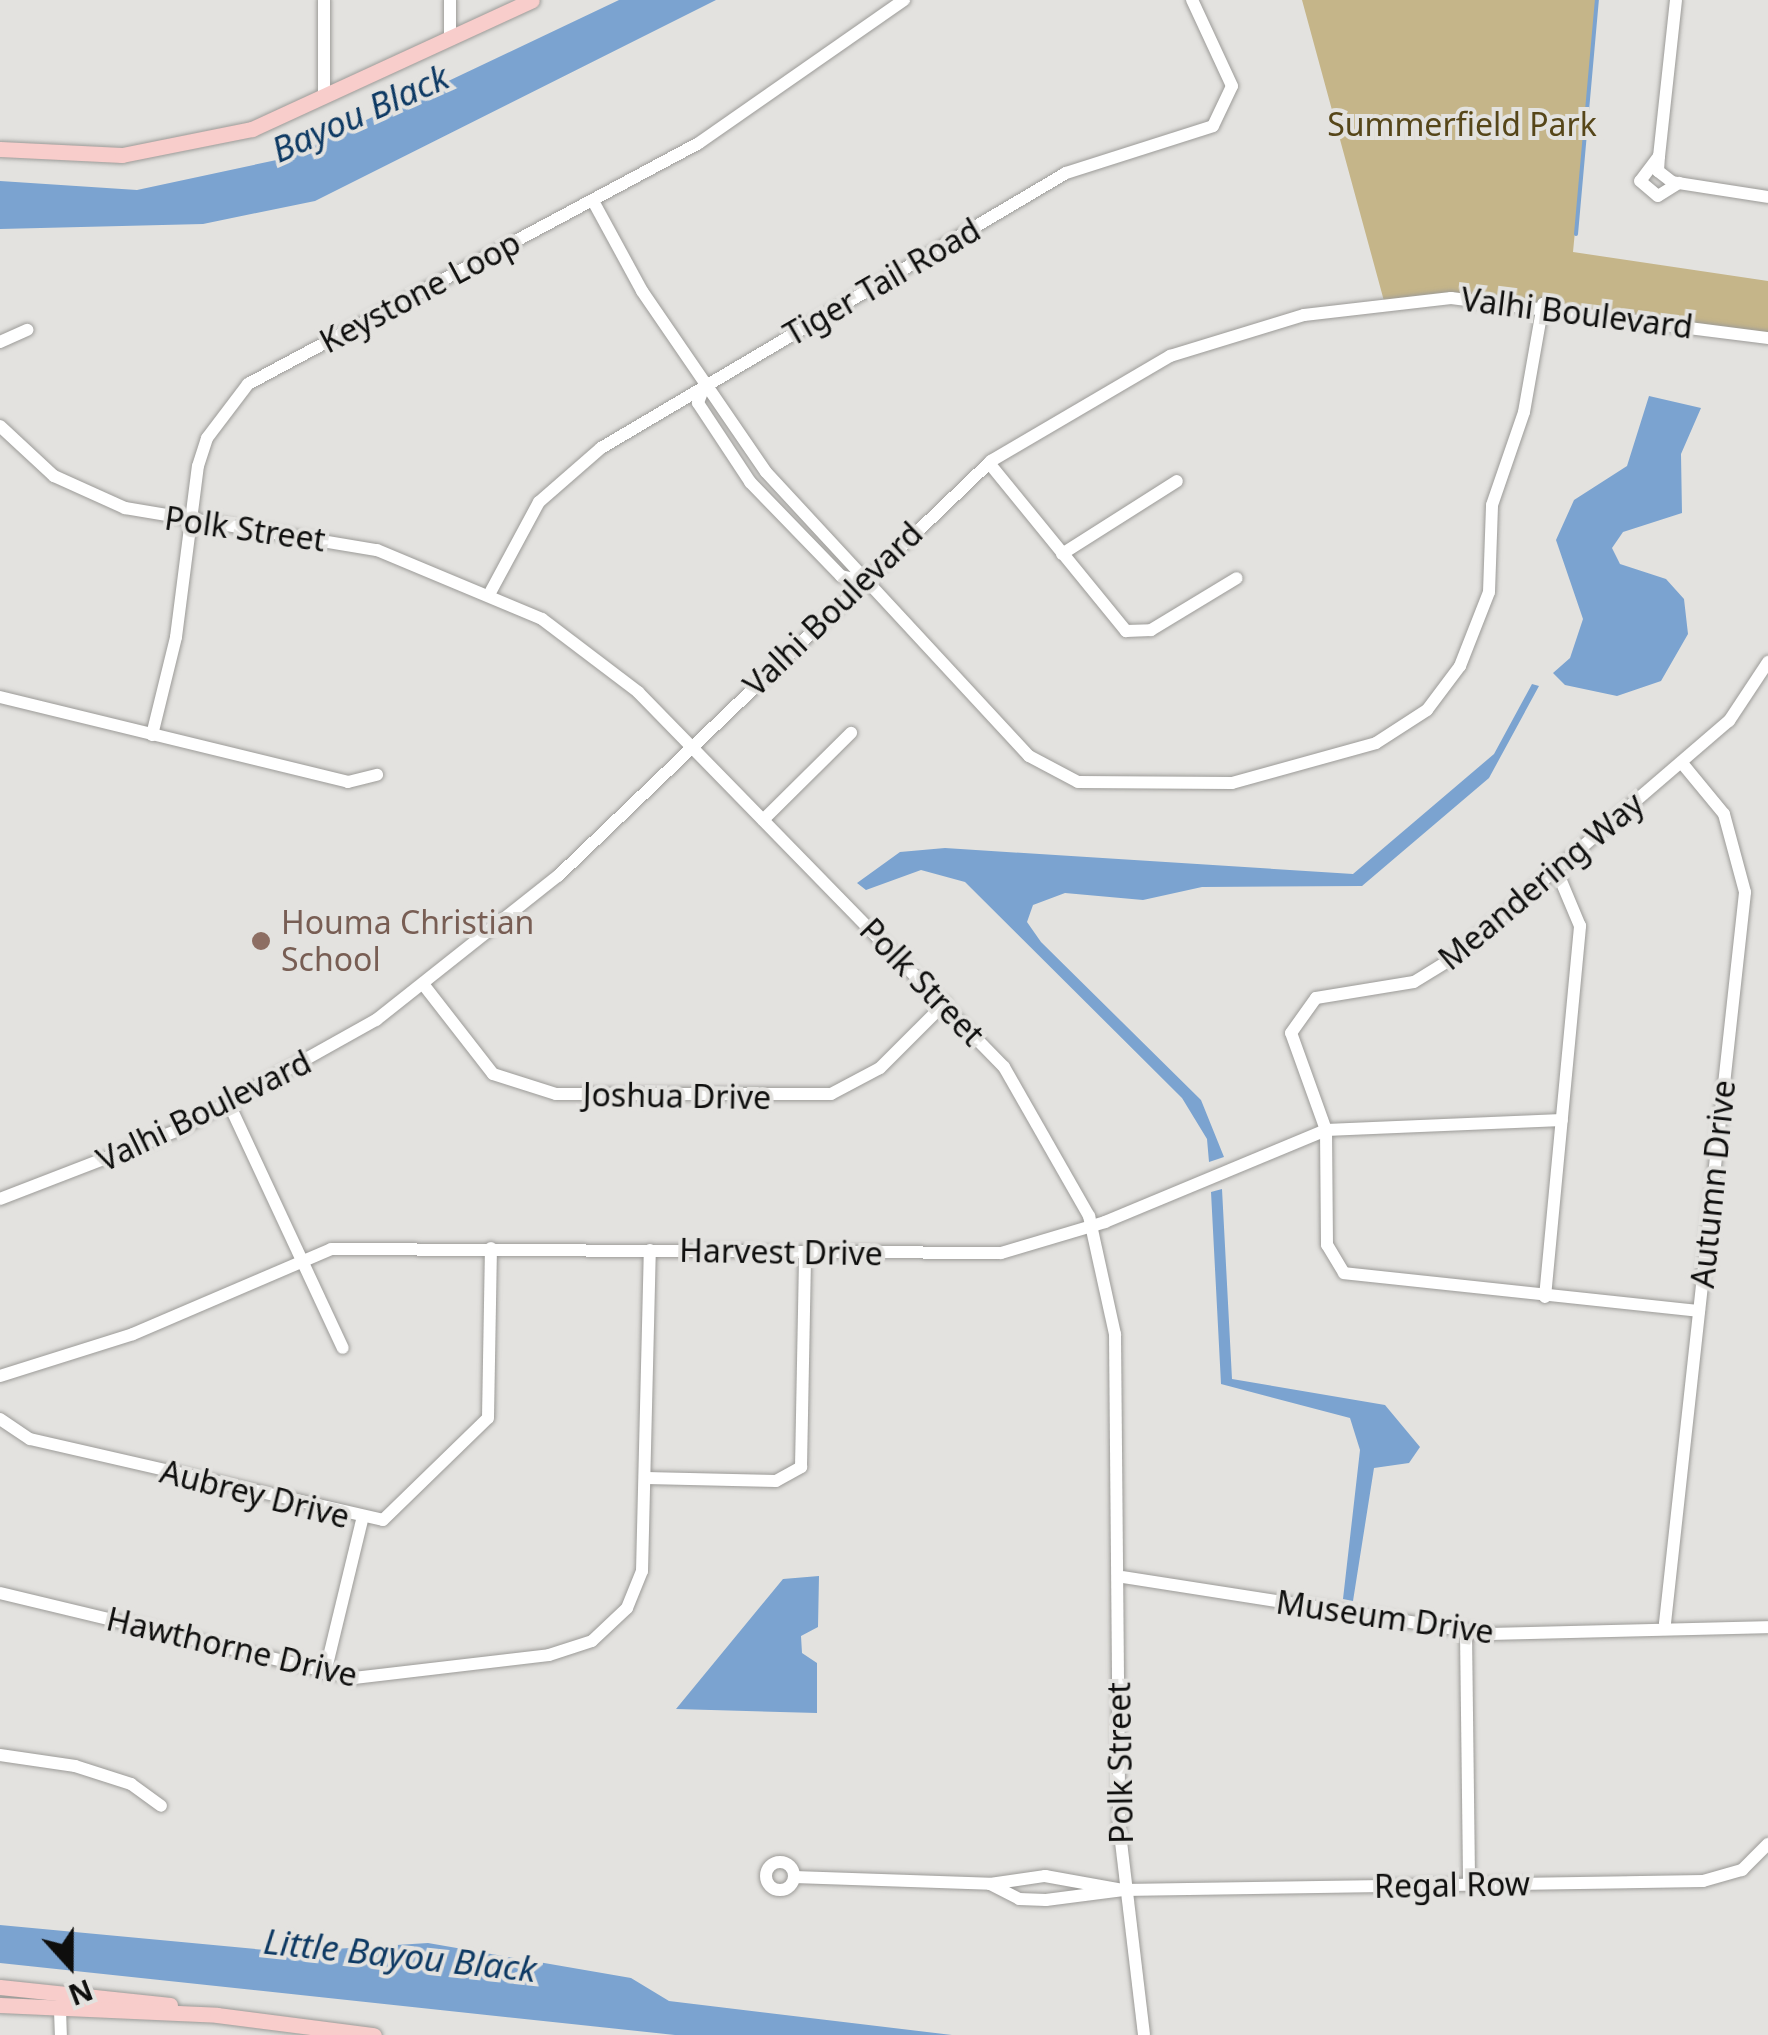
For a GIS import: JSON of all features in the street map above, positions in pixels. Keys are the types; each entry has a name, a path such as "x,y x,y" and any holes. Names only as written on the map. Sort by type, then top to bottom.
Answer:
{"main road":[{"path":"0,149 122,156 198,144 324,97 532,0"},
{"path":"0,1987 374,2035"},
{"path":"0,2005 217,2015"}],"street":[{"path":"324,0 324,97"},
{"path":"450,0 450,38"},
{"name":"Keystone Loop","path":"152,735 207,438 248,384 593,201 750,112 904,0"},
{"name":"Tiger Tail Road","path":"490,591 524,524 569,471 704,386 1090,161 1212,126 1232,86 1192,0"},
{"path":"1676,0 1659,156 1662,178 1768,197"},
{"path":"1659,156 1640,172 1643,189 1658,196 1679,183"},
{"path":"593,201 704,386 719,395 775,482 862,581 1029,756 1078,782 1232,783 1376,744 1446,688 1482,618 1492,505 1524,412 1544,304"},
{"name":"Valhi Boulevard","path":"0,1199 229,1104 423,984 558,876 988,463 1095,392 1228,335 1384,302 1544,304 1768,338"},
{"path":"0,342 27,330"},
{"path":"704,386 703,412 761,495 841,576 862,581"},
{"name":"Polk Street","path":"0,426 84,492 191,520 377,550 490,591 585,648 691,746 945,1003 1030,1104 1093,1226 1121,1391 1123,1890 1144,2035"},
{"path":"988,463 1116,623 1139,634 1237,578"},
{"path":"1062,554 1178,481"},
{"path":"761,495 775,482"},
{"name":"Meandering Way","path":"1699,1311 1545,1298 1344,1273 1327,1245 1326,1130 1292,1044 1299,1012 1327,995 1414,982 1556,869 1742,708 1768,662"},
{"path":"0,698 348,782 377,775"},
{"path":"763,820 851,733"},
{"name":"Autumn Drive","path":"1665,1623 1745,875 1724,814 1682,763"},
{"path":"1545,1298 1580,926 1556,869"},
{"name":"Joshua Drive","path":"423,984 493,1074 556,1094 831,1094 880,1068 945,1003"},
{"path":"229,1104 343,1348"},
{"name":"Harvest Drive","path":"0,1376 133,1334 300,1261 343,1247 1001,1253 1093,1226 1326,1130 1562,1120"},
{"name":"Aubrey Drive","path":"0,1418 30,1439 362,1520 390,1516 488,1418 491,1248"},
{"name":"Hawthorne Drive","path":"0,1592 325,1674 375,1678 592,1641 639,1584 646,1478 650,1250"},
{"path":"646,1478 776,1482 800,1468 805,1252"},
{"path":"325,1674 362,1520"},
{"name":"Museum Drive","path":"1123,1577 1466,1632 1665,1623 1768,1627"},
{"path":"1466,1632 1469,1884"},
{"path":"0,1755 75,1766 130,1784 160,1806"},
{"name":"Regal Row","path":"1123,1890 1703,1881 1742,1870 1768,1844"},
{"path":"794,1877 990,1884 1034,1875 1123,1890"},
{"path":"1034,1875 1034,1900"},
{"path":"990,1884 1034,1900 1123,1890"},
{"path":"60,2010 61,2035"}],"green space":[{"name":"Summerfield Park","path":"1302,0 1597,0 1573,252 1768,281 1768,336 1567,307 1384,301"}],"water":[{"path":"619,0 716,0 315,201 203,224 0,229 0,181 137,190 286,158"},
{"path":"1649,396 1701,408 1681,454 1682,513 1623,532 1612,548 1620,564 1666,579 1684,599 1688,634 1661,681 1617,696 1565,685 1553,673 1570,658 1583,619 1556,540 1574,500 1627,466"},
{"path":"1532,684 1539,686 1489,778 1362,886 1202,887 1143,900 1065,893 1033,905 1027,922 1041,942 1201,1100 1224,1157 1209,1162 1207,1139 1182,1098 965,882 921,870 866,890 857,883 900,852 945,848 1353,874 1494,754"},
{"path":"1222,1189 1232,1379 1385,1405 1420,1447 1409,1463 1374,1468 1353,1601 1343,1599 1360,1450 1350,1418 1221,1384 1211,1192"},
{"path":"819,1576 818,1627 801,1636 802,1653 817,1663 817,1713 676,1709 783,1579"},
{"name":"Little Bayou Black","path":"0,1925 287,1952 428,1943 631,1978 669,2001 952,2035 675,2035 0,1963"}],"waterway":[{"path":"1576,234 1597,0"}],"place":[{"name":"Houma Christian School","path":"261,941"}],"water label":[{"name":"Bayou Black","path":"360,113"}]}
